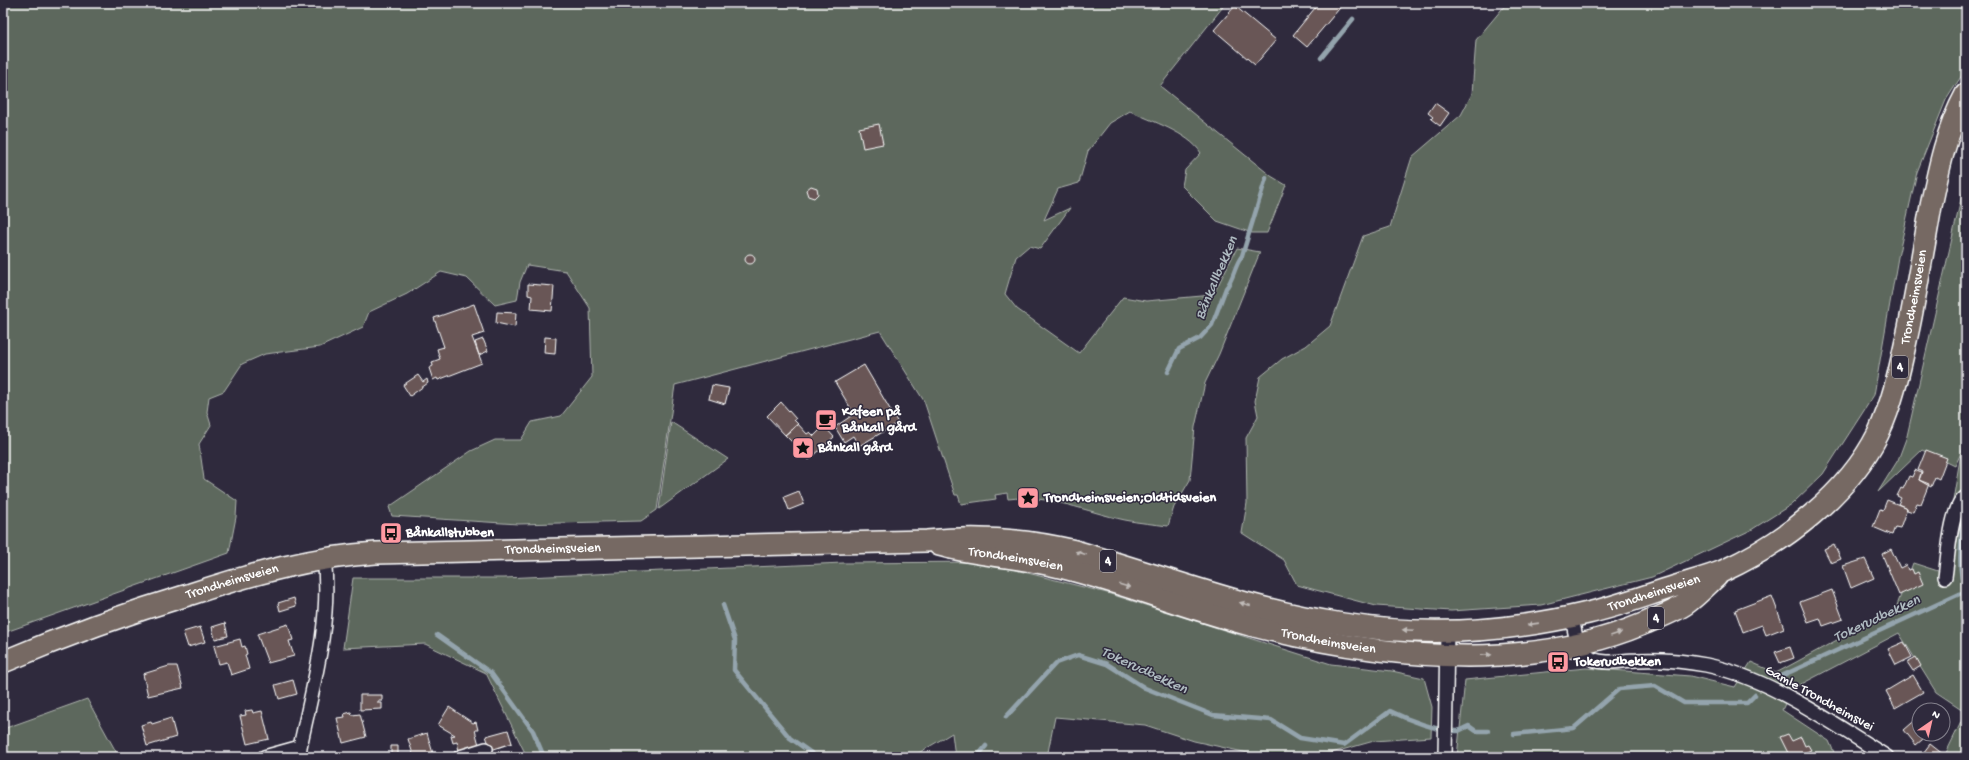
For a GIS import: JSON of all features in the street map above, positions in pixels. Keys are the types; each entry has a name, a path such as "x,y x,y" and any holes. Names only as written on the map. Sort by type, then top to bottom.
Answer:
{"highway":[{"name":"Trondheimsveien","path":"927,541 962,552 1020,559 1074,571 1214,615 1283,632 1379,650 1447,655 1509,654 1578,644 1633,628 1686,604 1722,572 1783,536 1820,507 1861,462 1878,434 1892,395 1904,350 1940,166 1950,130 1966,94"},
{"name":"Trondheimsveien","path":"3,662 73,634 161,603 252,574 324,558 359,554 927,541 962,538 986,538 1050,545 1102,558 1226,599 1283,614 1377,628 1447,631 1490,629 1572,617 1623,604 1722,572"}],"street":[{"path":"1945,577 1953,521 1959,503 1966,497"},
{"path":"264,757 300,752 325,617 327,589 324,558"},
{"path":"1572,617 1578,644"},
{"path":"1445,757 1447,631"},
{"name":"Gamle Trondheimsvei","path":"1578,644 1586,655 1602,662 1635,660 1678,661 1708,666 1737,675 1790,698 1887,757"},
{"path":"460,757 486,749"}],"green space":[{"path":"3,3 1226,3 1160,86 1271,176 1286,185 1267,233 1252,233 1217,221 1182,186 1185,170 1201,153 1188,139 1169,128 1130,111 1110,123 1088,151 1079,183 1058,189 1044,220 1070,208 1040,249 1029,246 1016,257 1005,294 1017,309 1079,353 1123,297 1146,301 1213,295 1237,248 1260,252 1219,354 1205,383 1195,427 1190,480 1174,507 1168,526 1110,517 1053,501 1023,498 1008,499 1007,493 995,495 996,499 961,504 958,495 955,495 924,401 880,331 675,385 657,510 641,521 518,524 392,516 389,507 471,451 495,440 521,440 532,422 561,416 592,377 590,308 566,271 527,265 520,282 517,300 495,305 467,278 441,272 407,294 369,312 363,327 320,347 265,354 242,364 224,391 209,397 207,412 211,425 199,444 204,479 237,501 236,517 229,553 3,633"},
{"path":"1507,3 1966,3 1966,69 1946,100 1917,172 1898,257 1874,395 1823,474 1792,504 1751,530 1652,577 1541,605 1451,611 1376,606 1297,585 1284,560 1242,533 1247,503 1246,438 1258,416 1255,401 1260,377 1282,359 1306,346 1330,326 1363,236 1390,227 1412,157 1461,115 1472,94 1476,40"},
{"path":"1966,177 1966,444 1961,451 1966,453 1966,712 1936,692 1899,633 1792,689 1782,710 1829,741 1836,757 1457,757 1465,680 1586,668 1690,676 1735,687 1751,662 1776,673 1896,608 1913,563 1941,572 1961,453 1955,466 1922,450 1878,492 1898,460 1907,436"},
{"path":"671,422 728,459 659,509"},
{"path":"984,562 1107,593 1331,664 1392,671 1424,678 1432,707 1431,737 1374,741 1317,757 1291,757 1248,753 1194,741 1145,725 1055,717 1048,752 1072,757 955,757 952,733 912,757 527,757 486,673 425,644 343,648 353,578 504,578 843,563"},
{"path":"87,699 119,757 3,757 3,729"},
{"path":"1966,712 1966,755 1965,757 1944,757"}],"building":[{"path":"1319,3 1344,3 1307,47 1293,35"},
{"path":"1235,6 1276,40 1255,65 1214,30"},
{"path":"1435,103 1449,113 1440,126 1431,119 1433,117 1428,113"},
{"path":"879,124 883,144 863,148 859,128"},
{"path":"811,186 817,188 818,194 814,198 808,196 806,190"},
{"path":"748,254 752,254 755,259 752,264 748,264 745,261 745,257"},
{"path":"528,284 554,286 552,311 531,309 532,296 528,295"},
{"path":"474,304 484,333 472,337 482,363 438,380 437,378 433,380 429,368 433,366 432,362 440,359 437,349 444,347 434,318"},
{"path":"497,312 516,313 515,327 496,323"},
{"path":"545,337 556,338 555,354 544,353"},
{"path":"483,339 488,351 479,355 475,342"},
{"path":"864,365 898,423 859,446 853,436 844,442 835,427 854,414 835,382"},
{"path":"418,375 423,382 427,379 428,383 410,396 403,385"},
{"path":"712,385 729,388 725,404 709,399"},
{"path":"781,402 796,419 794,420 798,424 785,435 767,416"},
{"path":"798,424 807,434 810,432 814,436 824,426 834,437 809,460 799,450 797,451 793,447 795,445 785,435"},
{"path":"1926,450 1947,458 1939,479 1935,477 1931,487 1919,480 1922,472 1918,470"},
{"path":"1915,470 1921,473 1919,480 1929,484 1921,504 1917,503 1913,512 1898,504 1901,498 1897,496 1901,488 1903,489 1909,476 1912,477"},
{"path":"799,491 804,504 789,510 784,497"},
{"path":"1887,500 1907,508 1900,528 1895,527 1892,535 1873,527 1880,509 1883,510"},
{"path":"1834,544 1841,559 1831,563 1824,549"},
{"path":"1891,549 1900,568 1906,565 1908,570 1912,569 1914,574 1918,572 1923,584 1899,595 1882,554"},
{"path":"1865,559 1874,578 1851,588 1843,566"},
{"path":"1832,590 1843,619 1823,626 1820,618 1808,622 1800,602"},
{"path":"1772,596 1784,628 1766,635 1762,625 1743,632 1735,610"},
{"path":"294,598 296,606 280,611 278,603"},
{"path":"225,623 228,636 215,639 212,627"},
{"path":"288,624 293,640 289,641 294,656 268,663 257,634"},
{"path":"200,627 205,642 188,647 183,632"},
{"path":"240,639 242,647 245,646 247,654 245,655 249,669 231,675 227,662 219,664 214,646"},
{"path":"1904,642 1912,657 1896,665 1888,649"},
{"path":"1790,647 1794,658 1780,663 1775,652"},
{"path":"1916,657 1921,666 1913,671 1907,662"},
{"path":"169,666 177,666 183,688 148,696 143,674"},
{"path":"1913,675 1923,692 1895,708 1886,691"},
{"path":"293,680 297,694 279,699 275,685"},
{"path":"360,695 382,695 382,701 378,701 378,703 382,703 382,709 360,710"},
{"path":"449,707 473,723 476,722 478,730 475,730 479,745 459,751 457,742 453,743 451,736 455,735 438,725"},
{"path":"252,710 253,713 262,711 269,739 247,744 240,716 246,715 245,711"},
{"path":"351,712 352,715 360,714 366,737 343,743 337,718 345,717 344,714"},
{"path":"171,718 176,737 147,746 141,725 151,722 152,724"},
{"path":"1911,724 1911,739 1904,730"},
{"path":"508,730 512,743 491,750 486,736"},
{"path":"427,733 434,757 414,757 408,739"},
{"path":"1788,734 1792,741 1801,737 1805,746 1808,745 1811,750 1802,754 1803,757 1790,757 1780,737"},
{"path":"1930,744 1944,755 1942,757 1920,757"},
{"path":"391,746 398,746 398,757 391,757"}],"waterway":[{"name":"Bånkallbekken","path":"1321,58 1353,19"},
{"name":"Bånkallbekken","path":"1168,372 1179,349 1200,338 1212,325 1226,288 1231,281 1237,264 1242,256 1266,178"},
{"path":"1965,505 1960,560 1961,572 1966,591"},
{"name":"Tokerudbekken","path":"1777,678 1966,591"},
{"path":"723,605 735,640 734,670 790,738 817,757"},
{"path":"437,635 491,673 533,731 544,757"},
{"name":"Tokerudbekken","path":"1006,717 1056,663 1078,655 1107,664 1145,688 1213,715 1271,720 1300,738 1344,745 1390,711 1405,718 1450,731 1458,731 1469,726 1476,731 1488,731"},
{"name":"Tokerudbekken","path":"1514,734 1574,728 1619,689 1655,686 1684,703 1747,703 1755,695"},
{"name":"Tokerudbekken","path":"977,757 986,746"}],"place":[{"name":"Kafeen på Bånkall gård","path":"826,420"},
{"name":"Bånkall gård","path":"803,448"},
{"name":"Trondheimsveien;Oldtidsveien","path":"1028,498"},
{"name":"Bånkallstubben","path":"391,533"},
{"name":"Tokerudbekken","path":"1558,662"}]}
